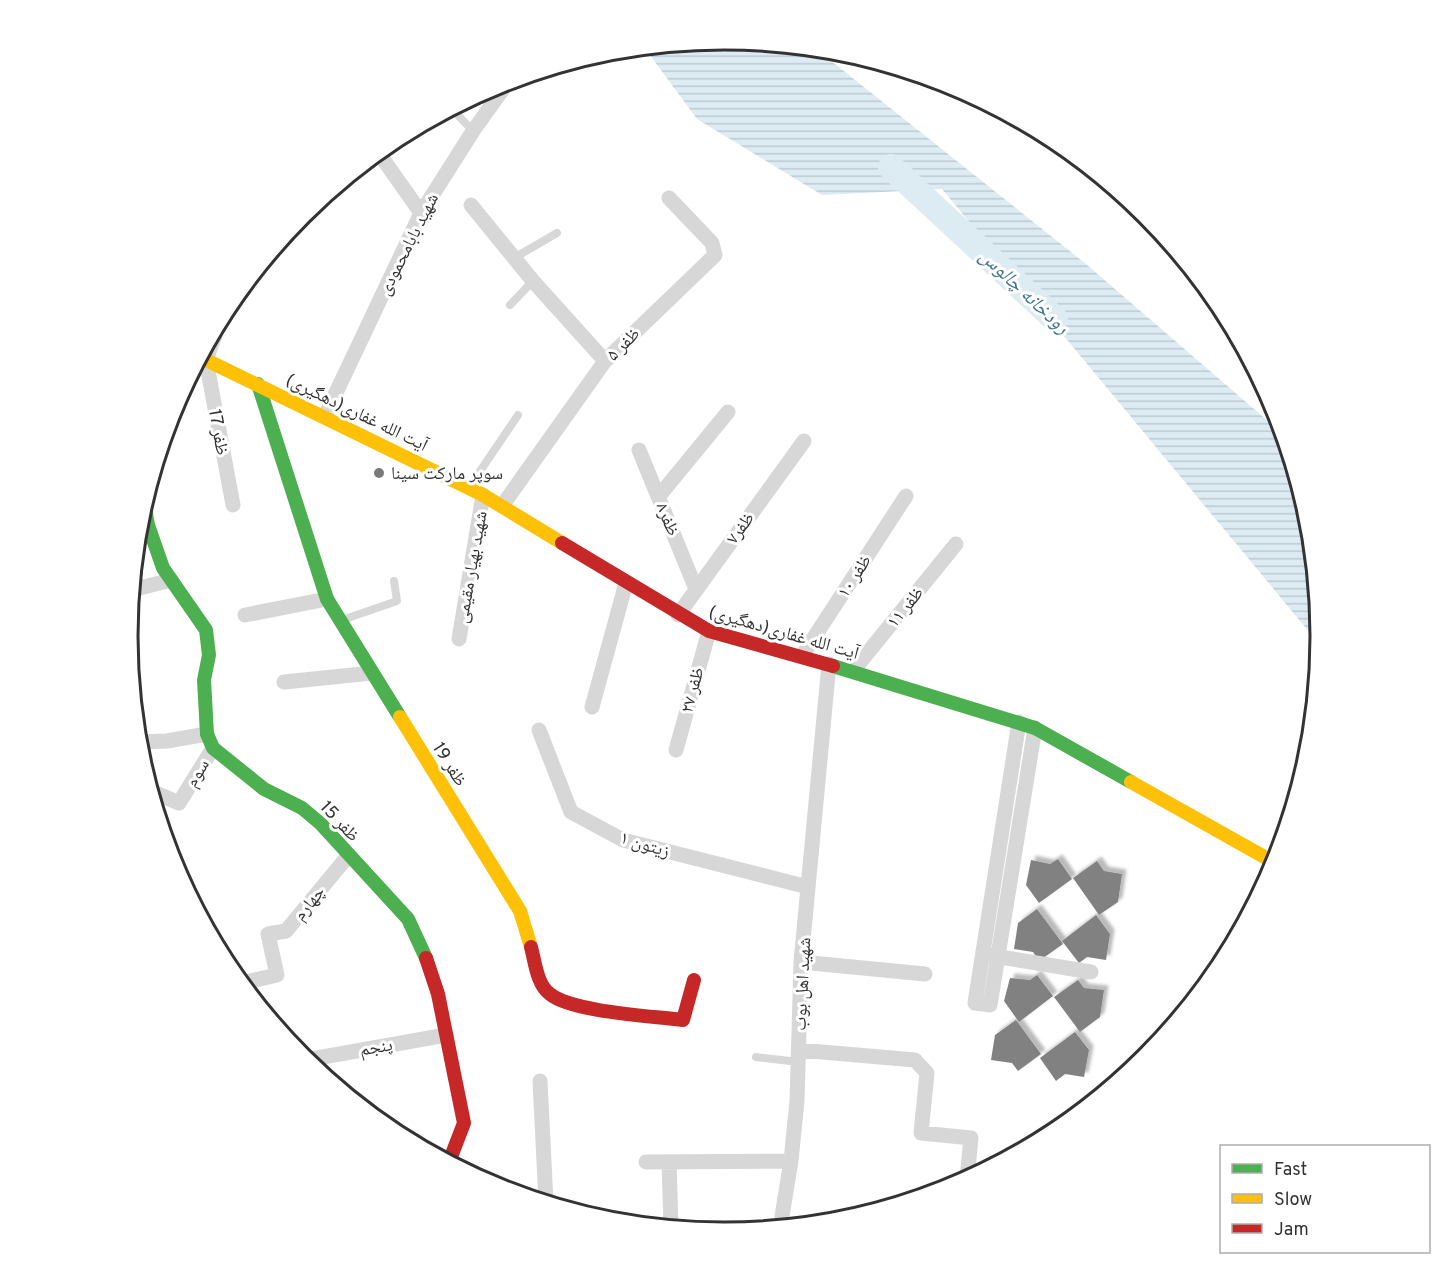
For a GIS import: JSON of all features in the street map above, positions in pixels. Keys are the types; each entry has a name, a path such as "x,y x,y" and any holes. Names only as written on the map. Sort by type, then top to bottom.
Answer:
{"street":[{"name":"شهید بابامحمودی","path":"325,416 421,213 499,94"},
{"path":"383,159 421,213"},
{"name":"ظفر ۵","path":"502,506 605,361 715,255 712,243 669,198"},
{"path":"471,205 533,281 605,361"},
{"name":"آیت الله غفاری(دهگیری)","path":"207,361 476,491 678,615 709,631 830,664 1035,728 1266,858"},
{"name":"ظفر 17","path":"204,365 233,505"},
{"name":"ظفر 19","path":"258,384 327,599 520,911 542,985 549,994 567,1004 684,1020 694,980"},
{"path":"659,496 728,412"},
{"name":"ظفر۷","path":"678,615 804,441"},
{"name":"ظفر۸","path":"639,450 696,589"},
{"name":"شهید بهیار مقیمی","path":"459,639 476,491"},
{"name":"ظفر ۱۰","path":"801,656 906,496"},
{"path":"148,526 162,568 206,630 210,655 204,680 210,741 148,742"},
{"name":"ظفر ۱۱","path":"853,671 956,544"},
{"path":"140,588 171,580"},
{"path":"592,706 626,583"},
{"path":"246,615 327,599"},
{"name":"ظفر ۲۷","path":"676,750 709,631"},
{"name":"شهید اهل بوب","path":"782,1216 791,1161 799,1056 801,962 830,664"},
{"path":"284,682 372,673"},
{"path":"1019,722 975,1003 990,1005 1035,728"},
{"name":"زیتون ۱","path":"539,730 571,812 623,840 808,887"},
{"name":"سوم","path":"160,795 179,803 210,741"},
{"name":"ظفر 15","path":"210,741 264,789 302,808 321,824 408,919 424,953 438,994 464,1123 452,1154"},
{"name":"چهارم","path":"251,981 277,975 268,934 286,931 348,856"},
{"path":"982,954 1090,972"},
{"path":"801,962 925,974"},
{"name":"پنجم","path":"318,1058 446,1035"},
{"path":"799,1056 915,1060 927,1073 921,1133 971,1138 968,1168"},
{"path":"540,1081 546,1193"},
{"path":"646,1162 791,1161"},
{"path":"669,1162 671,1218"}],"lane":[{"path":"457,114 473,131"},
{"path":"514,258 557,233"},
{"path":"510,305 533,281"},
{"path":"476,491 518,415"},
{"path":"340,621 397,601 394,581"},
{"path":"756,1057 799,1056"}],"shaded area":[{"path":"686,51 762,51 830,60 1086,264 1269,422 1279,447 1299,521 1309,597 1310,633 942,189 822,195 697,119 650,55"}],"building":[{"path":"1058,859 1072,879 1039,903 1026,885 1031,860 1050,864"},
{"path":"1097,861 1104,871 1122,874 1118,902 1099,915 1073,878"},
{"path":"1037,909 1063,944 1039,961 1033,952 1014,949 1018,923"},
{"path":"1096,915 1110,934 1106,960 1087,957 1079,963 1062,941"},
{"path":"1037,975 1053,996 1019,1022 1004,1001 1010,978 1030,980"},
{"path":"1078,980 1084,988 1104,990 1100,1017 1080,1032 1054,997"},
{"path":"1016,1020 1041,1054 1018,1071 1012,1063 991,1060 995,1035"},
{"path":"1075,1032 1089,1050 1084,1077 1065,1074 1056,1081 1040,1058"}],"waterway":[{"name":"رودخانه چالوس","path":"891,167 1055,319"}],"traffic: fast":[{"path":"258,384 327,599 400,717"},
{"path":"148,526 163,568 206,630 209,655 204,680 207,734 213,748 264,789 302,808 321,824 408,919 426,958"},
{"path":"833,666 1035,728 1131,782"}],"traffic: slow":[{"path":"207,360 483,495 562,543"},
{"path":"400,717 520,911 531,947"},
{"path":"1131,782 1266,858"}],"traffic: jam":[{"path":"562,543 709,631 833,666"},
{"path":"531,947 537,973 542,985 550,994 561,1000 594,1009 683,1020 694,980"},
{"path":"426,958 438,994 464,1123 452,1154"}],"place":[{"name":"سوپر مارکت سینا","path":"379,473"}]}
